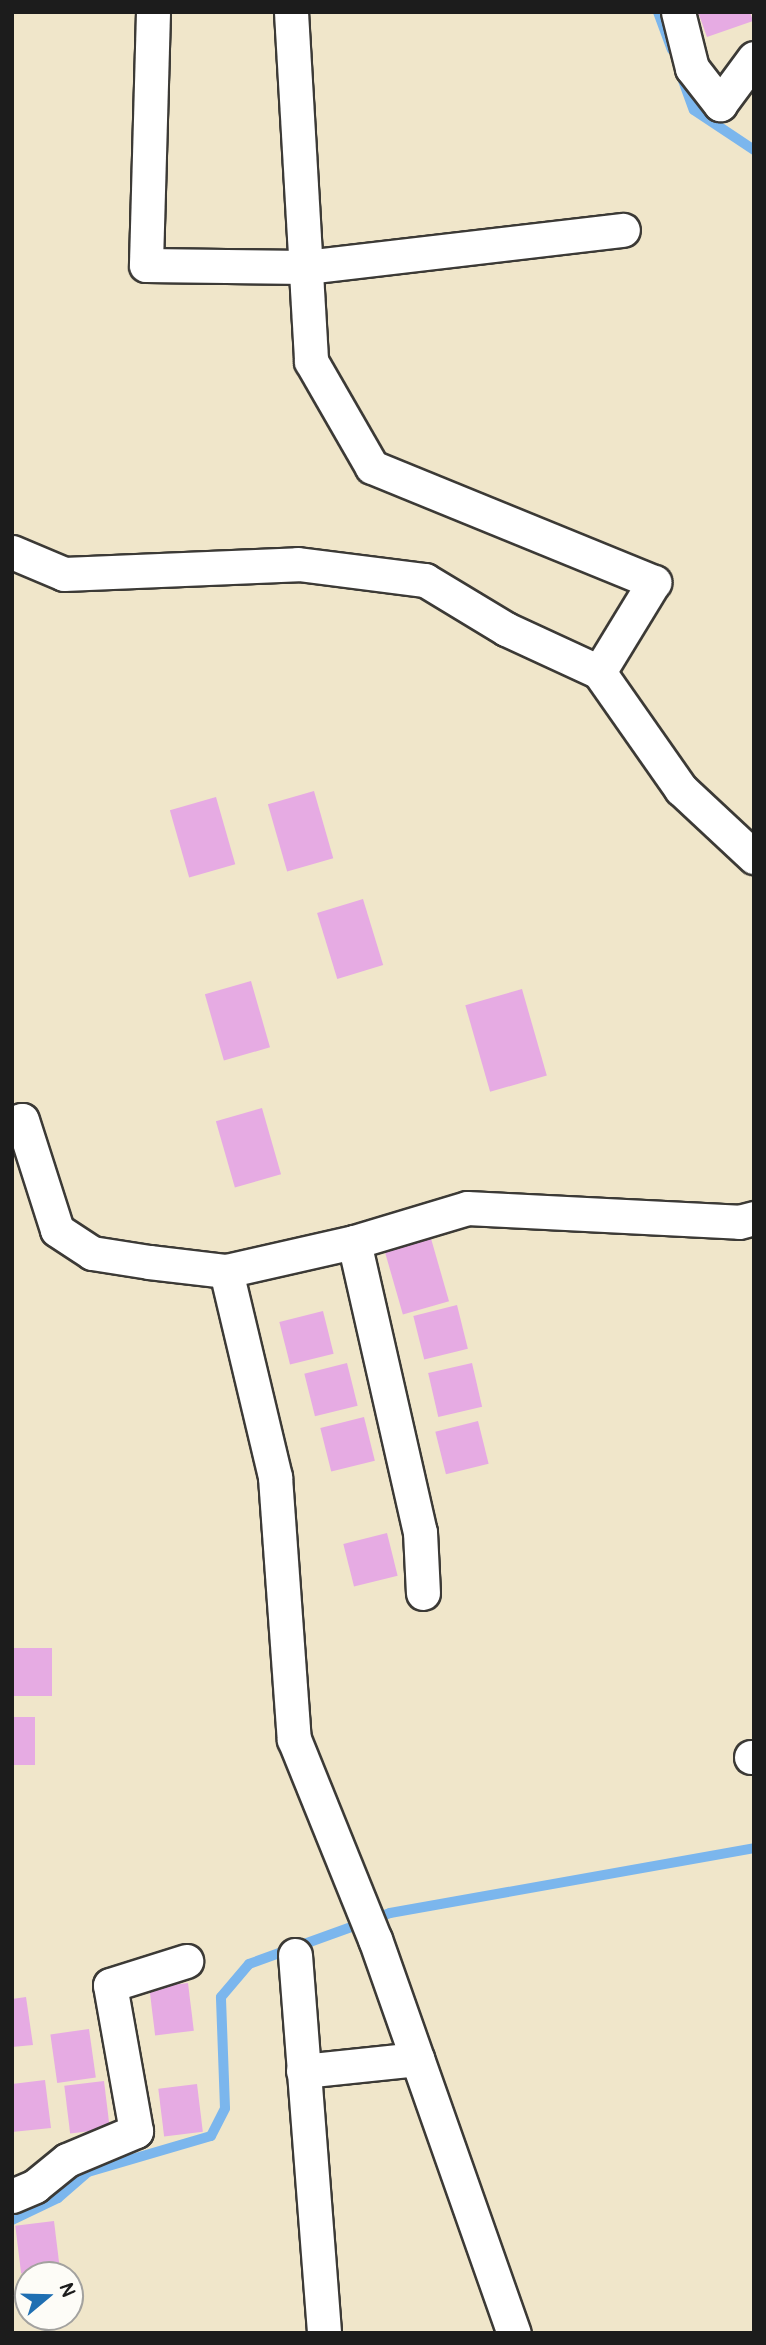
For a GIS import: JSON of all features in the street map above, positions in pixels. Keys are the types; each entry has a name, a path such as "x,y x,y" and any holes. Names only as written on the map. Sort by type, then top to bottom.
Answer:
{"street":[{"path":"153,12 146,265 306,267 624,230"},
{"path":"291,12 311,361 372,467 654,582 598,672"},
{"path":"678,12 691,68 720,104 754,58"},
{"path":"12,552 64,574 298,565 425,580 506,629 598,672 681,789 754,857"},
{"path":"12,1123 22,1120 57,1230 92,1253 226,1271 354,1242 467,1208 739,1222 754,1218"},
{"path":"354,1242 420,1532 423,1593"},
{"path":"226,1271 275,1477 294,1739 375,1938 514,2333"},
{"path":"295,1955 324,2333"},
{"path":"12,2196 34,2186 67,2160 136,2131 110,1985 186,1961"},
{"path":"303,2071 417,2059"}],"building":[{"path":"698,12 750,12 753,21 707,37"},
{"path":"314,791 333,858 287,872 268,804"},
{"path":"216,797 235,864 189,878 170,810"},
{"path":"363,899 383,965 337,979 317,913"},
{"path":"251,981 270,1047 224,1061 205,994"},
{"path":"522,989 547,1076 490,1092 465,1005"},
{"path":"262,1108 281,1174 235,1188 216,1121"},
{"path":"430,1235 449,1301 403,1315 384,1248"},
{"path":"457,1305 468,1349 424,1360 413,1316"},
{"path":"323,1311 334,1354 290,1365 279,1322"},
{"path":"347,1363 358,1406 315,1416 304,1374"},
{"path":"472,1363 482,1407 438,1417 428,1373"},
{"path":"364,1417 375,1461 331,1472 320,1428"},
{"path":"478,1421 489,1464 446,1474 435,1432"},
{"path":"387,1533 398,1576 354,1587 343,1544"},
{"path":"12,1648 52,1648 52,1696 12,1696"},
{"path":"12,1717 35,1717 35,1765 12,1765"},
{"path":"188,1983 194,2031 155,2035 149,1988"},
{"path":"26,1997 33,2045 12,2047 12,1999"},
{"path":"89,2029 96,2078 57,2083 50,2034"},
{"path":"45,2080 51,2128 12,2132 12,2084"},
{"path":"104,2081 110,2129 70,2134 64,2086"},
{"path":"197,2084 203,2132 164,2136 158,2089"},
{"path":"54,2221 59,2261 20,2261 15,2226"}],"waterway":[{"path":"658,12 672,50"},
{"path":"681,75 694,110 754,150"},
{"path":"12,2220 58,2198 88,2172 211,2136 225,2108 221,1997 249,1964 390,1913 754,1848"}]}
